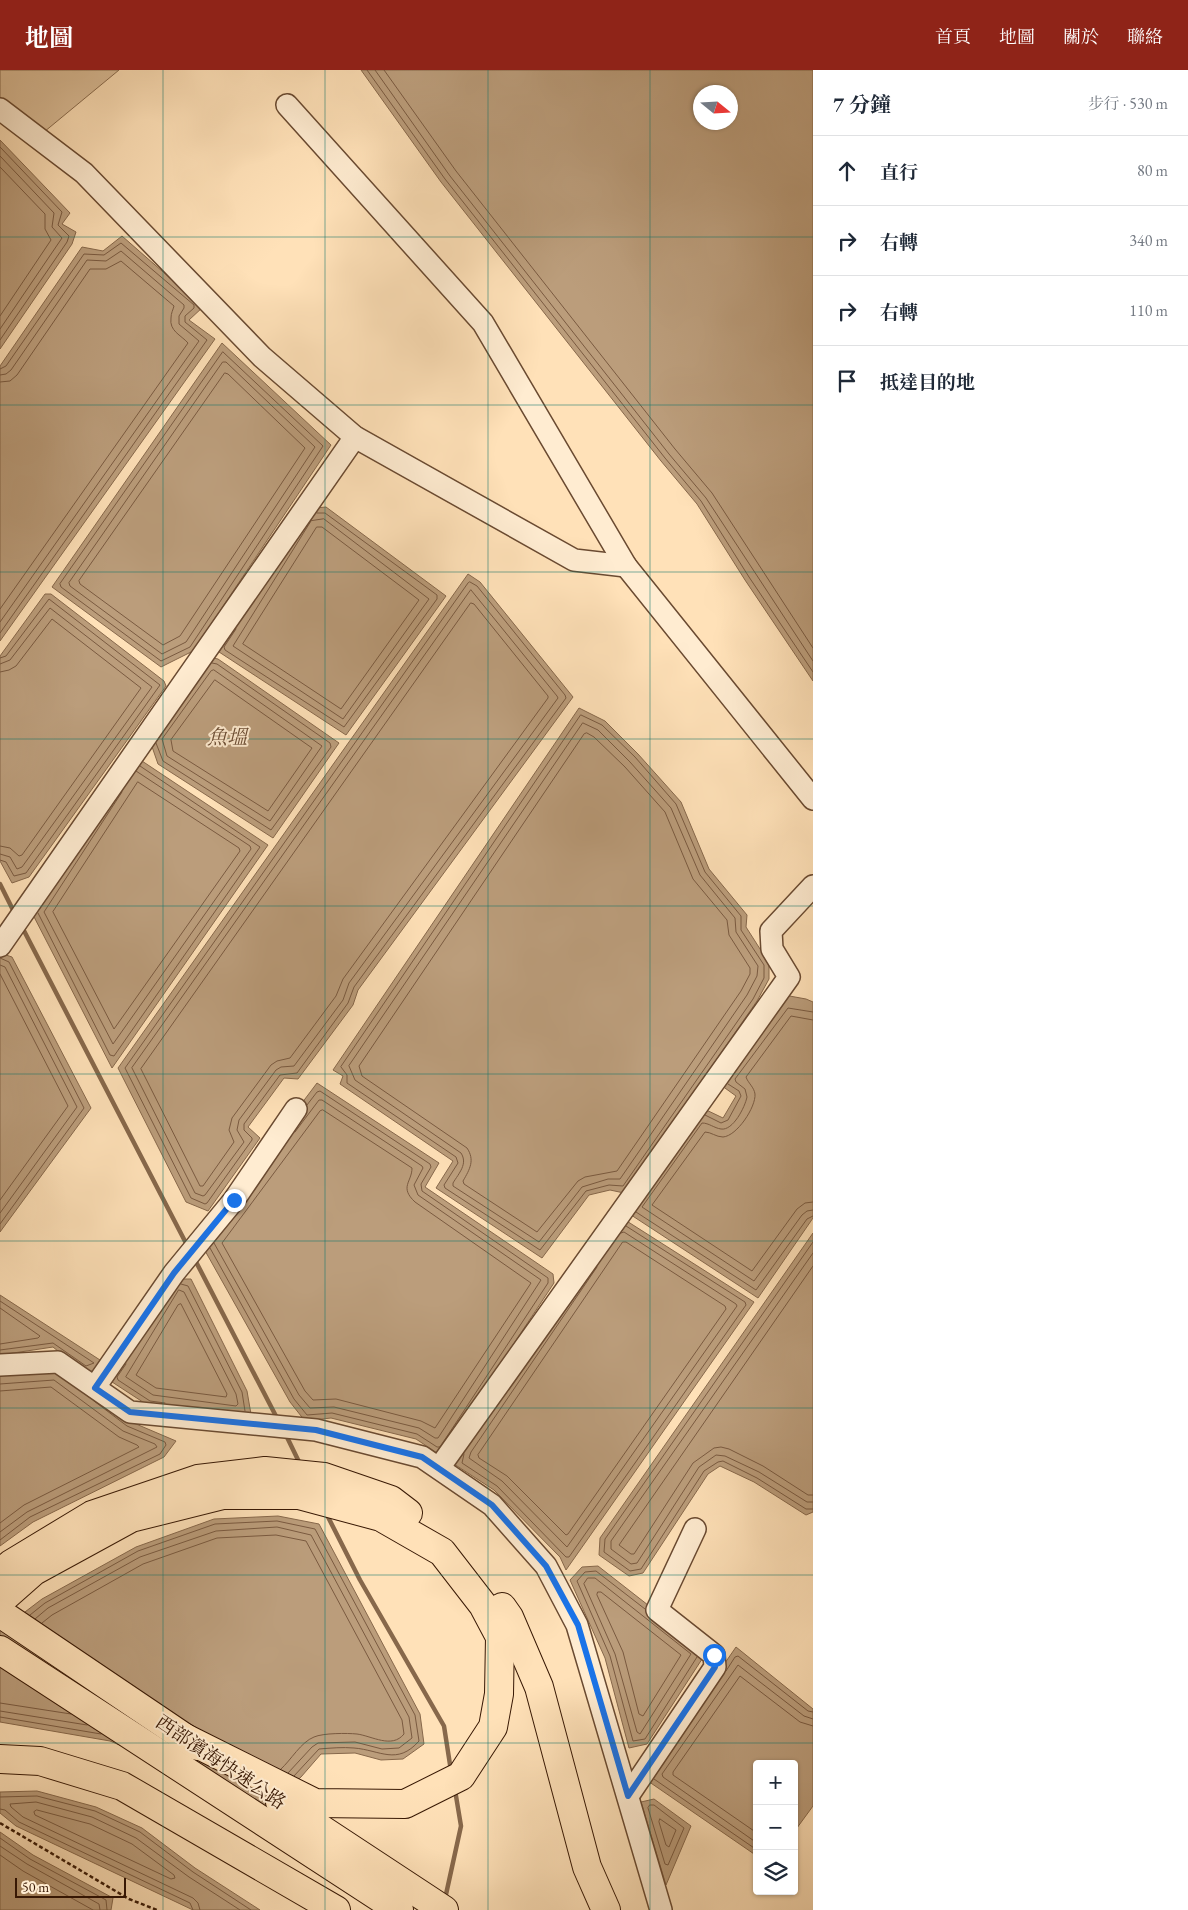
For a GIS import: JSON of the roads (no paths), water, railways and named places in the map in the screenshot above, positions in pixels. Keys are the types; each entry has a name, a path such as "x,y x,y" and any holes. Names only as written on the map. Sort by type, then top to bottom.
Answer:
{"highway":[{"path":"0,1574 11,1564 92,1515 198,1480 266,1471 313,1487 381,1517 442,1552 483,1605 500,1637 499,1694 493,1726 461,1776 405,1804 315,1803 182,1736"},
{"path":"0,1600 34,1571 131,1518 224,1495 299,1495 313,1487 324,1477 391,1500 461,1549 509,1618 539,1687 587,1867 606,1910"},
{"name":"西部濱海快速公路","path":"0,1612 182,1736 444,1910"},
{"name":"西部濱海快速公路","path":"0,1650 399,1910"},
{"path":"0,1759 40,1760 122,1786 336,1910"}],"street":[{"path":"287,105 484,323 626,566 813,799"},
{"path":"0,109 84,173 262,357 356,437 574,560 626,566"},
{"path":"0,946 356,437"},
{"path":"438,1468 789,977 772,949 771,931 813,886"},
{"path":"95,1388 174,1273 234,1200 296,1109"},
{"path":"0,1365 58,1362 130,1412 316,1430 422,1457 492,1505 546,1566 578,1625 661,1910"},
{"path":"628,1796 715,1667 714,1655 657,1610 695,1529"}],"water":[{"path":"361,70 813,70 813,681 745,580 697,504 441,182"},
{"path":"0,140 70,213 62,224 76,232 72,244 0,349"},
{"path":"122,236 203,307 189,320 215,339 0,641 0,366 82,247 103,251"},
{"path":"222,343 331,445 193,651 161,667 52,587"},
{"path":"326,507 446,596 346,735 216,650 305,509"},
{"path":"468,574 480,582 573,697 358,990 353,1005 298,1079 284,1078 248,1127 260,1138 208,1211 186,1202 118,1068"},
{"path":"45,594 51,594 164,681 166,686 29,877 12,883 0,861 0,656"},
{"name":"魚塭","path":"208,657 218,659 339,743 273,838 158,764 149,738"},
{"path":"579,708 605,721 681,802 709,869 747,915 746,927 769,963 769,979 757,1001 624,1193 610,1190 589,1195 542,1258 436,1188 453,1161 340,1084 343,1076 333,1070"},
{"path":"133,755 268,845 112,1068 31,911"},
{"path":"0,953 12,957 91,1108 0,1232"},
{"path":"784,995 813,1002 813,1218 758,1298 625,1211 700,1107 723,1118 736,1096 718,1083"},
{"path":"317,1083 439,1163 425,1187 553,1274 554,1283 440,1455 416,1439 331,1418 305,1421 290,1402 199,1240"},
{"path":"622,1218 754,1302 566,1570 560,1557 494,1490 454,1464"},
{"path":"813,1233 813,1512 806,1515 754,1482 720,1466 708,1474 643,1573 629,1576 599,1555 600,1538"},
{"path":"173,1279 191,1279 247,1391 252,1420 149,1406 109,1380"},
{"path":"0,1295 100,1360 98,1369 85,1373 53,1347 0,1355"},
{"path":"57,1368 129,1421 176,1441 164,1457 33,1522 0,1546 0,1373"},
{"path":"278,1516 319,1524 420,1714 424,1744 403,1759 381,1760 355,1753 321,1754 301,1777 268,1807 110,1741 0,1722 0,1631 42,1599 136,1547 214,1519"},
{"path":"598,1566 703,1648 704,1656 647,1744 629,1748 605,1658 570,1580 582,1567"},
{"path":"736,1647 813,1709 813,1806 798,1827 798,1760 753,1760 753,1853 645,1779"},
{"path":"37,1791 96,1807 142,1828 195,1868 260,1910 193,1910 16,1826 0,1813 0,1792"},
{"path":"654,1799 691,1826 666,1885 641,1802"},
{"path":"0,1832 33,1855 113,1898 111,1910 0,1910"}],"waterway":[{"path":"0,884 15,914"},
{"path":"21,925 188,1247"},
{"path":"194,1258 278,1420"},
{"path":"285,1433 300,1464"},
{"path":"326,1513 360,1580 444,1726 451,1771"},
{"path":"445,1899 461,1826 455,1790"}]}
